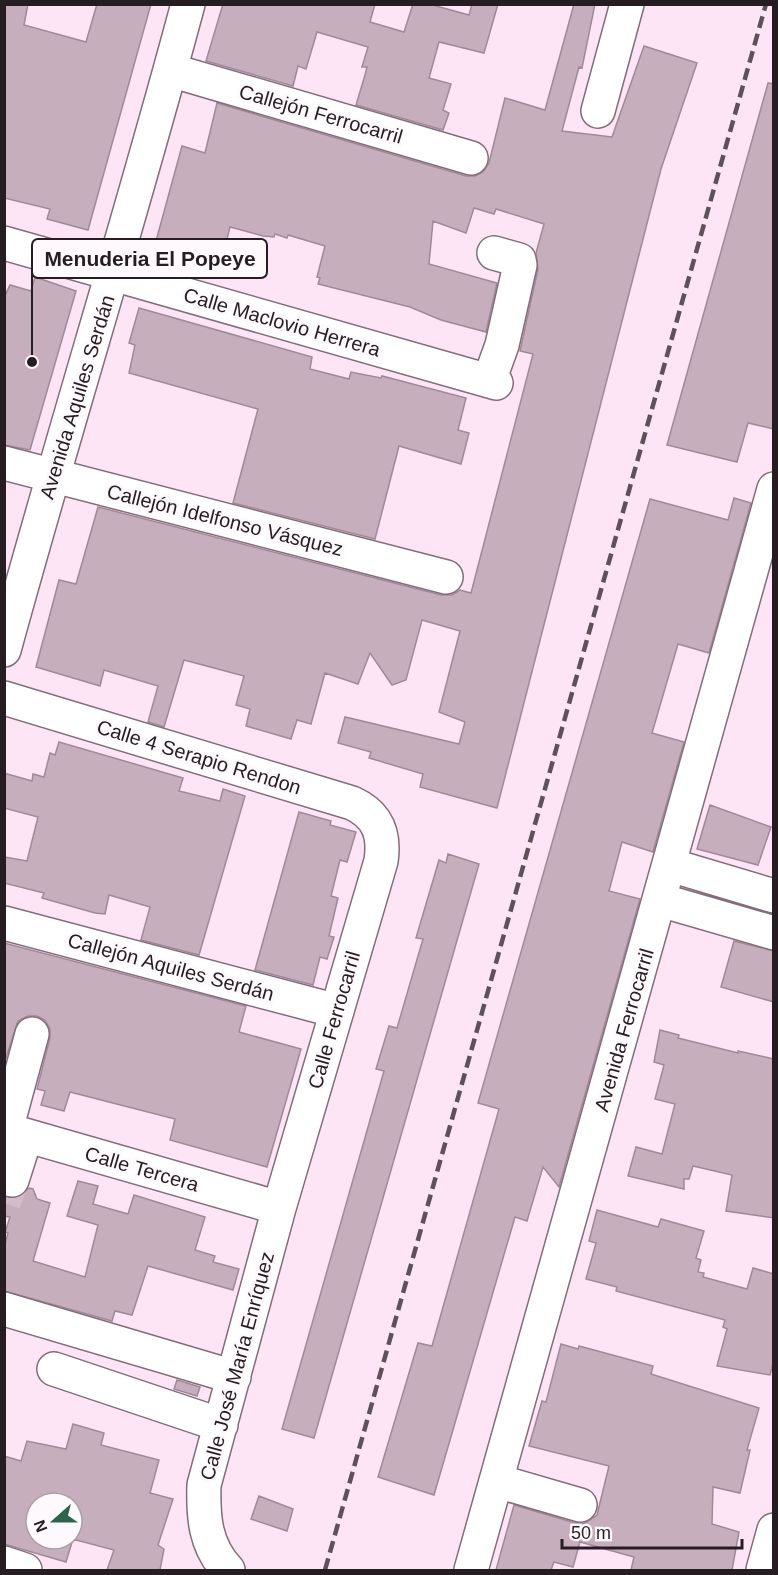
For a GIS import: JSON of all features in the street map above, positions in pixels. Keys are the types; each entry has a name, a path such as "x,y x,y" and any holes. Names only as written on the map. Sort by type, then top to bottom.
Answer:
{"street":[{"name":"Avenida Aquiles Serdán","path":"4,650 52,475 114,273 188,4"},
{"path":"598,111 627,4"},
{"name":"Callejón Ferrocarril","path":"170,70 471,158"},
{"name":"Calle Maclovio Herrera","path":"4,243 493,382 520,265 519,260 494,253"},
{"name":"Callejón Idelfonso Vásquez","path":"4,463 446,577"},
{"name":"Avenida Ferrocarril","path":"471,1570 774,489"},
{"name":"Calle 4 Serapio Rendon","path":"4,698 352,802 364,808 382,831"},
{"name":"Calle Ferrocarril","path":"279,1208 381,861 384,844 382,831"},
{"path":"670,865 774,896"},
{"path":"660,900 774,933"},
{"name":"Callejón Aquiles Serdán","path":"4,923 337,1011"},
{"path":"12,1180 12,1132 32,1034"},
{"name":"Calle Tercera","path":"12,1132 279,1208"},
{"name":"Calle José María Enríquez","path":"228,1570 211,1545 205,1526 204,1485 279,1208"},
{"path":"4,1309 234,1377"},
{"path":"54,1369 221,1425"},
{"path":"497,1481 580,1505"},
{"path":"763,1570 774,1530"},
{"path":"4,1563 25,1570"}],"building":[{"path":"4,4 28,4 24,25 86,42 97,4 151,4 88,230 47,219 50,209 4,198"},
{"path":"223,4 375,4 370,22 404,32 413,4 429,4 469,15 472,4 498,4 484,53 439,42 429,78 451,84 443,110 449,113 443,130 356,105 367,67 362,67 368,47 317,32 306,69 298,66 293,86 206,61"},
{"path":"574,4 595,4 582,68 579,67 562,131 612,137 644,46 697,63 661,169 497,808 420,787 423,774 369,758 371,752 338,743 345,717 459,744 465,722 439,712 460,631 422,620 406,680 392,685 370,653 358,684 325,673 311,724 297,720 291,739 246,726 250,709 236,705 244,676 184,660 164,727 148,722 158,686 104,670 100,686 36,667 59,580 76,584 98,507 441,595 452,595 460,590 471,593 533,354 520,351 538,269 536,253 544,224 496,209 494,214 474,208 466,233 433,221 429,264 497,283 486,332 441,320 410,307 318,284 320,278 317,277 325,246 288,235 287,238 275,234 274,237 263,236 230,227 222,259 156,241 182,146 205,153 217,103 466,176 475,176 483,172 489,163 505,98 545,110"},
{"path":"768,83 774,84 774,429 748,423 737,462 667,445"},
{"path":"35,277 76,291 30,450 4,445 4,298 10,285 31,291"},
{"path":"139,308 312,357 310,369 349,379 351,372 381,378 382,376 466,398 458,430 469,433 461,464 399,446 375,539 233,503 258,409 129,373 135,345 129,343"},
{"path":"734,498 751,503 709,653 678,644 652,733 684,742 653,852 622,842 609,891 640,899 559,1187 543,1167 527,1221 515,1217 434,1495 378,1477 418,1343 432,1346 499,1109 478,1103 650,499 728,520"},
{"path":"59,742 183,778 179,791 220,801 223,789 245,796 199,955 141,940 150,907 109,895 105,914 95,913 42,898 44,893 4,883 4,857 27,861 38,817 4,808 4,773 32,781 33,774 44,777 50,753 55,755"},
{"path":"710,805 771,827 758,865 697,849"},
{"path":"299,812 331,821 330,825 356,832 347,862 340,860 331,896 338,898 329,936 334,937 327,959 320,957 313,985 255,970"},
{"path":"448,854 479,864 314,1438 282,1429 384,1071 376,1069 389,1026 397,1028 423,939 416,938 439,860 446,863"},
{"path":"734,941 774,951 774,1002 721,987"},
{"path":"4,943 246,1006 239,1032 301,1049 267,1167 170,1140 175,1119 70,1092 64,1111 41,1105 45,1091 37,1089 50,1038 50,1029 45,1020 37,1016 28,1016 18,1021 4,1064"},
{"path":"660,1030 679,1035 678,1038 738,1053 738,1051 774,1059 774,1218 726,1211 732,1175 693,1166 689,1179 684,1179 684,1189 628,1176 636,1147 662,1154 675,1104 655,1099 664,1065 654,1062"},
{"path":"78,1181 98,1186 93,1204 128,1214 134,1195 205,1217 195,1250 215,1256 213,1262 239,1269 233,1290 148,1266 132,1315 115,1311 112,1321 4,1291 4,1248 8,1233 5,1232 10,1217 4,1216 4,1197 17,1198 29,1188 33,1189 37,1199 50,1203 33,1261 85,1277 98,1225 67,1216"},
{"path":"597,1210 658,1227 661,1219 704,1231 696,1258 701,1260 698,1272 704,1273 703,1277 747,1289 753,1268 774,1274 774,1360 770,1375 717,1366 727,1329 723,1327 725,1320 616,1291 617,1287 586,1279 596,1243 589,1241"},
{"path":"561,1344 578,1349 579,1346 653,1366 651,1374 759,1408 747,1450 750,1450 740,1493 713,1487 712,1524 739,1532 732,1570 631,1570 634,1557 580,1542 573,1567 554,1562 551,1570 496,1570 514,1505 575,1523 585,1523 597,1515 609,1466 529,1446 542,1401 546,1402"},
{"path":"177,1380 200,1387 197,1396 174,1389"},
{"path":"73,1424 104,1433 101,1445 159,1460 150,1493 173,1499 158,1545 164,1549 160,1570 107,1570 114,1550 84,1542 84,1491 24,1491 24,1550 4,1544 4,1456 21,1461 27,1441 66,1449"},
{"path":"259,1496 293,1509 287,1531 251,1519"},
{"path":"28,1551 69,1551 66,1562"}],"tunnel":[{"path":"4,1203 12,1180"}],"railway":[{"path":"325,1570 766,4"}],"place":[{"name":"Menuderia El Popeye","path":"32,362"}]}
